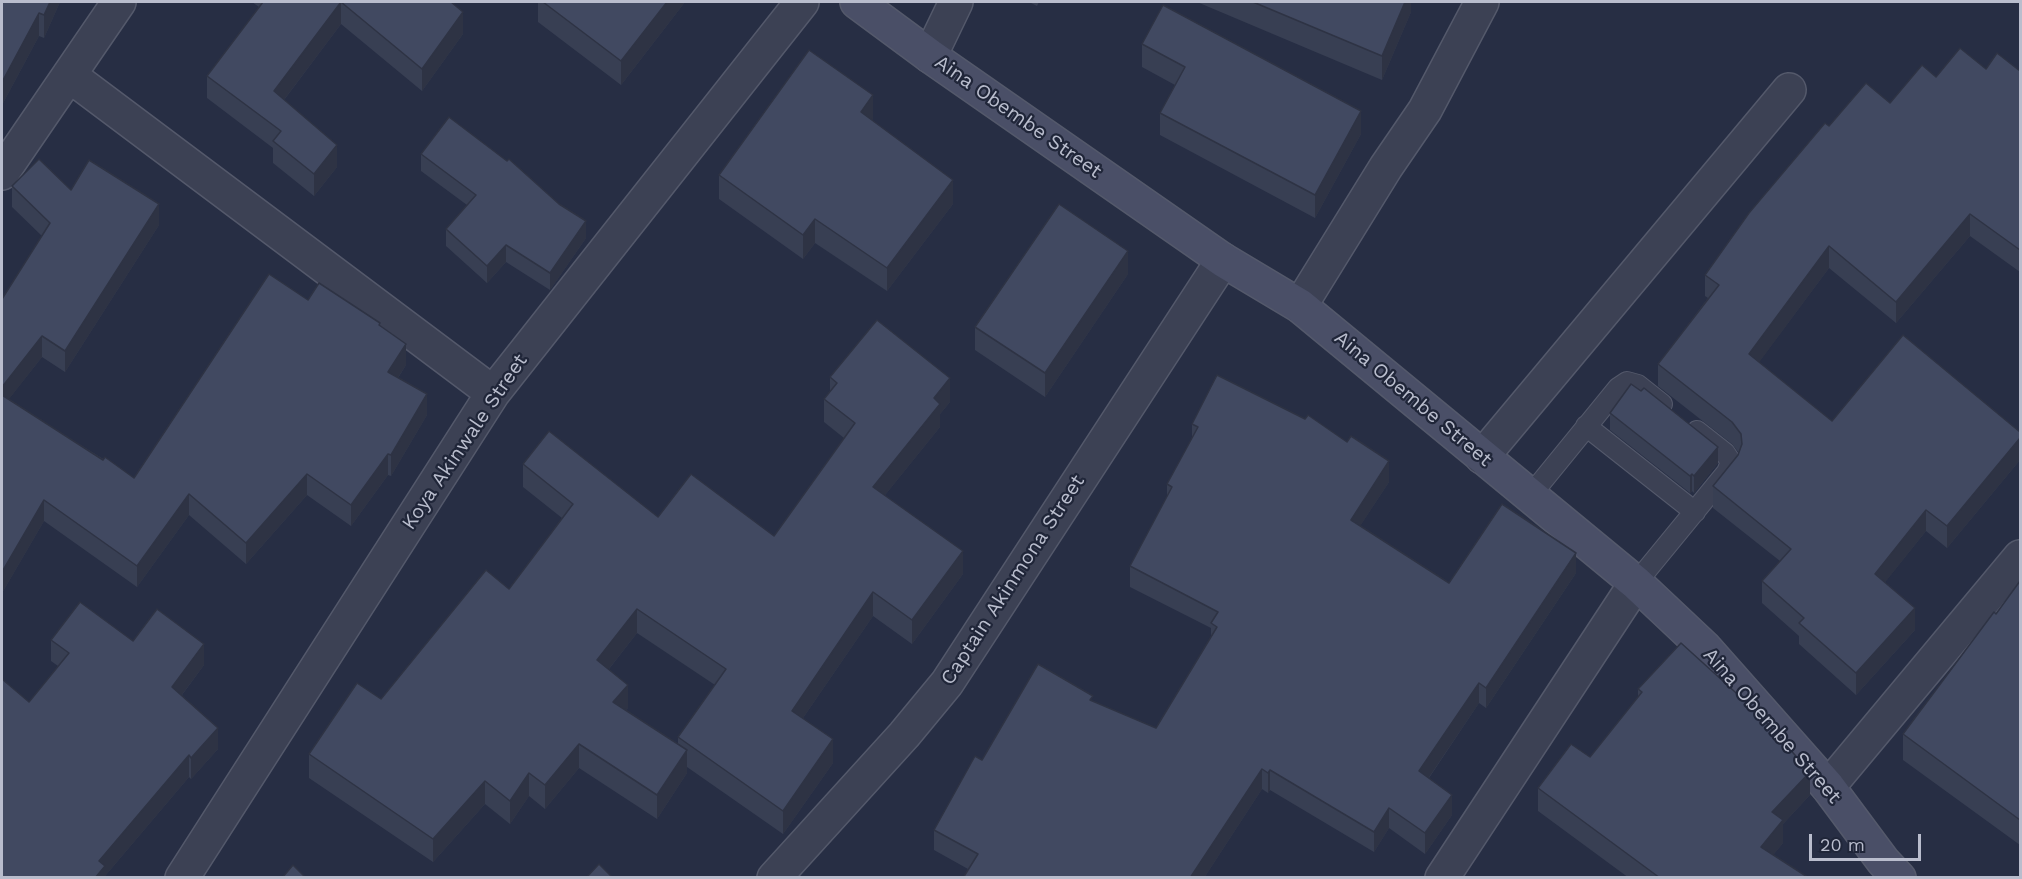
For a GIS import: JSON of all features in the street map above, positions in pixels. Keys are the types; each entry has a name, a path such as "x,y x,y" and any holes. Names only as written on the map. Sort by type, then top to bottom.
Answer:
{"street":[{"path":"2,173 118,2"},
{"name":"Koya Akinwale Street","path":"182,878 493,393 802,2"},
{"name":"Aina Obembe Street","path":"857,2 930,56 1222,260 1300,306 1636,583 1704,647 1828,787 1882,861 1899,878"},
{"path":"930,56 956,2"},
{"path":"1300,306 1386,166 1425,110 1482,2"},
{"path":"69,75 493,393"},
{"path":"1482,457 1789,90"},
{"name":"Captain Akinmona Street","path":"774,878 904,735 947,683 1222,260"},
{"path":"1828,787 2020,556"},
{"path":"1442,878 1636,583"}],"lane":[{"path":"1530,496 1618,388 1628,382 1638,385 1725,453 1731,462 1727,472 1636,583"},
{"path":"1586,426 1695,512"}],"building":[{"path":"2,2 50,2 44,15 39,13 2,82"},
{"path":"263,2 341,2 274,91 337,145 314,174 273,141 281,131 207,76"},
{"path":"341,2 451,2 463,12 422,69"},
{"path":"543,2 667,2 621,61"},
{"path":"1253,2 1405,2 1382,56"},
{"path":"1163,5 1361,111 1315,195 1160,113 1185,67 1142,44"},
{"path":"1960,48 1986,69 1997,53 2020,71 2020,250 1970,214 1896,302 1829,246 1749,354 1832,421 1903,335 2020,432 2020,438 1947,526 1926,510 1875,574 1915,608 1856,673 1799,623 1804,618 1762,581 1791,549 1713,486 1738,455 1742,444 1741,434 1732,422 1658,364 1719,285 1705,275 1749,213 1825,123 1829,126 1866,83 1890,103 1922,65 1936,77"},
{"path":"809,50 873,95 861,112 953,180 887,268 815,219 803,235 719,175"},
{"path":"449,117 507,161 509,159 559,204 586,221 550,273 506,245 487,266 446,229 476,195 421,154"},
{"path":"39,159 71,190 89,160 159,204 65,351 42,336 2,387 2,299 50,223 12,186"},
{"path":"1059,204 1128,251 1045,373 975,327"},
{"path":"269,274 308,300 319,283 380,323 379,325 406,344 388,372 427,394 391,455 388,454 351,505 307,474 246,543 189,494 137,566 44,500 2,572 2,395 103,460 105,457 134,478"},
{"path":"877,320 950,378 934,398 940,404 873,487 963,551 912,620 873,592 792,711 833,739 783,811 678,737 726,669 637,609 597,660 628,685 613,702 687,750 657,795 579,744 545,785 529,773 510,801 485,781 433,839 309,754 357,683 381,699 486,570 509,589 573,504 523,464 549,431 658,517 691,474 774,536 855,423 824,399 837,383 830,377"},
{"path":"1217,375 1305,419 1308,415 1347,442 1351,436 1389,461 1351,520 1449,583 1502,504 1576,553 1486,688 1479,683 1419,771 1452,795 1425,833 1389,808 1374,832 1270,770 1268,773 1262,769 1190,878 963,878 978,854 934,830 975,756 982,760 1038,664 1093,696 1090,700 1156,728 1217,627 1211,623 1218,612 1130,566 1172,487 1167,484 1198,427 1192,424"},
{"path":"1631,384 1641,391 1644,388 1718,447 1694,476 1692,474 1690,476 1610,413"},
{"path":"2020,581 2020,820 1903,734 1994,612 1996,614"},
{"path":"80,602 133,641 157,609 204,644 172,687 218,728 191,758 189,755 99,861 105,866 95,878 2,878 2,679 29,702 69,653 51,640"},
{"path":"1681,643 1756,711 1810,772 1772,812 1783,820 1761,847 1809,878 1660,878 1538,788 1571,744 1590,757 1642,692 1638,689"},
{"path":"599,864 613,878 586,878"},
{"path":"293,865 306,878 282,878"}]}
